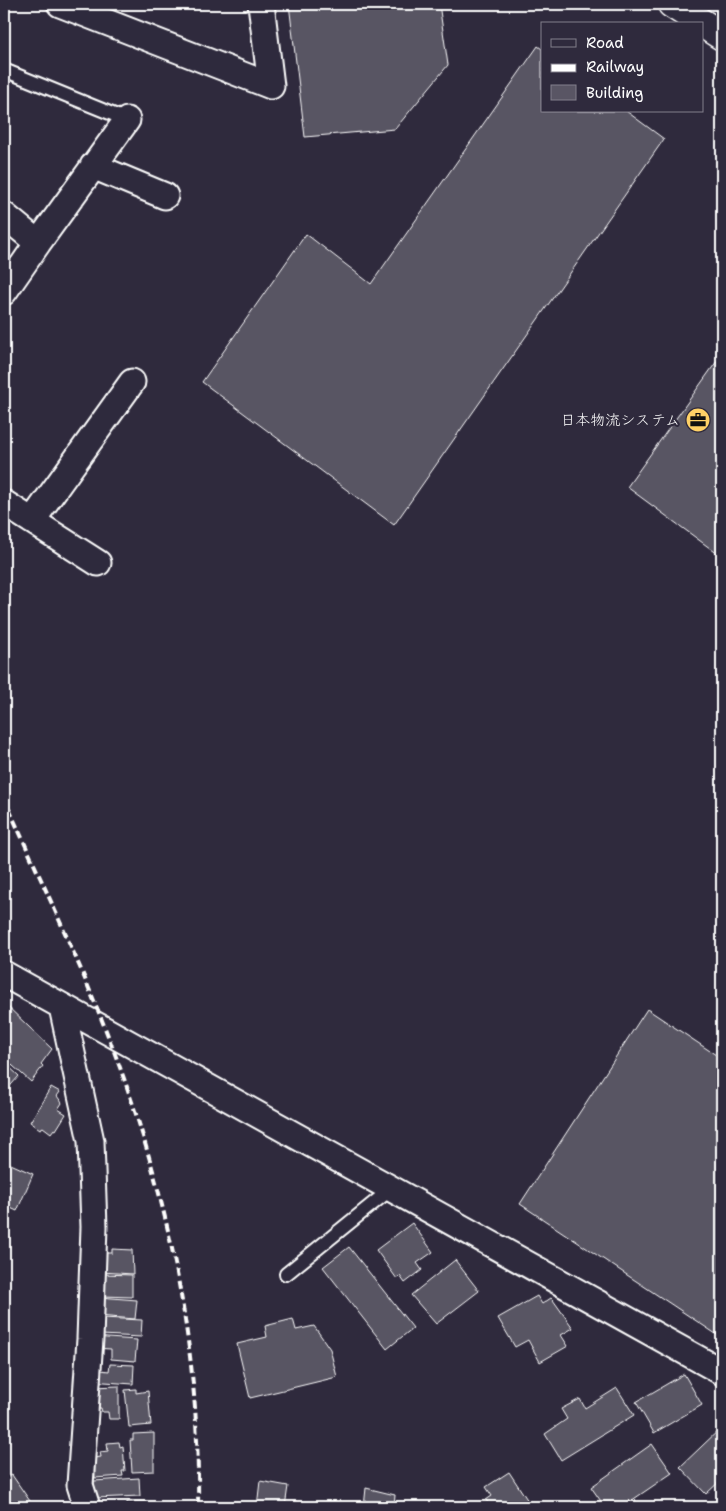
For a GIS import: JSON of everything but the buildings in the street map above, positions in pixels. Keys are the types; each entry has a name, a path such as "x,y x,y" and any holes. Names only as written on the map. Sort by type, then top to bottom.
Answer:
{"main road":[{"path":"672,4 700,22"},
{"path":"704,24 722,36"}],"street":[{"path":"60,4 271,86 261,4"},
{"path":"4,292 92,166 127,120"},
{"path":"92,166 165,196"},
{"path":"4,215 38,243"},
{"path":"32,521 132,382"},
{"path":"4,503 98,563"},
{"path":"4,974 722,1372"},
{"path":"62,1007 90,1141 94,1227 92,1292 80,1485 87,1507"}],"lane":[{"path":"4,70 127,120"},
{"path":"286,1274 391,1189"}],"railway":[{"path":"4,798 60,921 112,1045 141,1130 154,1176 176,1270 191,1364 198,1459 198,1507"}],"place":[{"name":"日本物流システム","path":"698,420"}]}
